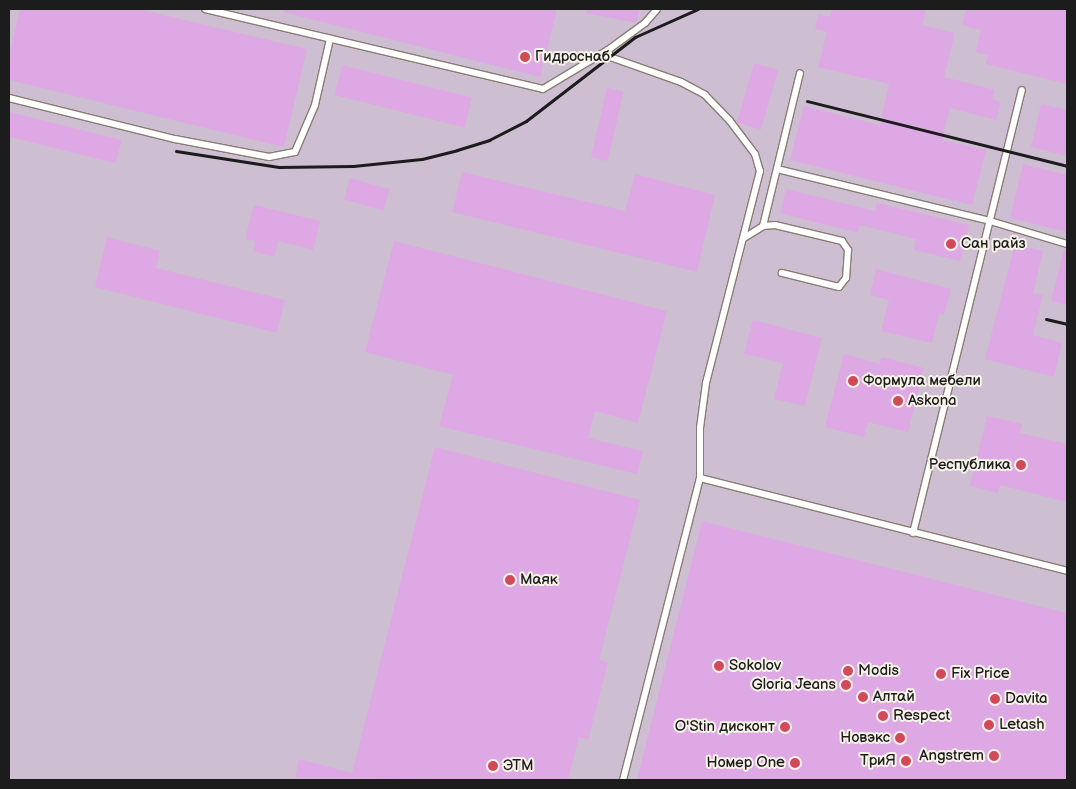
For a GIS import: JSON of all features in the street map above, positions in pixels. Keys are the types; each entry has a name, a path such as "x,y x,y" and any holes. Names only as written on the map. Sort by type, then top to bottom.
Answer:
{"lane":[{"path":"204,9 543,89 608,50 645,23 657,9"},
{"path":"9,98 175,139 269,157 295,152 315,105 330,39"},
{"path":"608,50 610,57 681,82 706,96 750,148 760,171 706,383 700,428 700,478 623,780"},
{"path":"763,226 800,73"},
{"path":"913,533 1022,90"},
{"path":"777,169 990,221 1067,244"},
{"path":"744,238 763,226 775,224 842,241 848,250 846,278 839,287 782,273"},
{"path":"700,478 1067,571"}],"shaded area":[{"path":"9,9 1067,9 1067,780 9,780"}],"building":[{"path":"20,9 138,9 307,49 284,147 9,80 9,56"},
{"path":"283,9 557,9 540,77 283,12"},
{"path":"586,9 639,9 637,23 586,13"},
{"path":"832,9 926,9 922,25 955,33 944,77 995,90 992,99 1001,102 996,120 950,108 942,140 986,150 972,205 790,160 804,106 880,125 889,84 818,67 827,32 815,29 818,14 830,17"},
{"path":"966,9 1067,9 1067,84 986,64 988,55 976,52 981,30 962,25"},
{"path":"754,63 778,70 761,129 737,123"},
{"path":"342,65 472,97 465,127 335,95"},
{"path":"607,88 624,92 608,161 591,157"},
{"path":"1041,104 1067,110 1067,156 1031,147"},
{"path":"9,112 122,140 116,163 9,137"},
{"path":"1023,164 1067,175 1067,232 1010,218"},
{"path":"462,172 625,211 635,174 715,195 697,272 452,212"},
{"path":"350,178 389,189 383,210 344,199"},
{"path":"786,189 875,211 877,203 969,225 960,261 914,250 916,239 860,225 858,233 780,213"},
{"path":"254,205 320,221 313,250 278,241 274,257 253,251 255,241 245,239"},
{"path":"107,237 160,251 156,268 285,300 277,333 95,287"},
{"path":"394,241 667,311 638,423 595,411 588,438 643,451 637,474 439,426 453,375 365,352"},
{"path":"1015,244 1043,251 1033,293 1043,295 1033,335 1062,343 1054,377 985,359"},
{"path":"1064,249 1067,250 1067,305 1051,301"},
{"path":"876,269 951,289 944,315 939,313 932,343 881,331 889,300 870,295"},
{"path":"753,320 822,338 805,406 774,399 783,363 744,354"},
{"path":"844,354 880,364 881,357 924,368 908,432 868,422 864,437 825,427"},
{"name":"Республика","path":"987,416 1022,424 1020,433 1067,444 1067,502 1000,485 998,493 970,486"},
{"name":"Маяк","path":"435,447 640,500 599,660 608,662 588,740 579,737 568,780 295,778 299,759 352,773"},
{"name":"Алтай","path":"702,521 1067,613 1067,780 637,780"}],"railway":[{"path":"176,151 279,167 353,166 422,159 457,150 489,140 526,121 635,37 698,9"},
{"path":"807,101 1067,166"},
{"path":"1046,319 1067,324"}],"place":[{"name":"Гидроснаб","path":"525,57"},
{"name":"Сан райз","path":"951,244"},
{"name":"Формула мебели","path":"853,381"},
{"name":"Askona","path":"898,401"},
{"name":"Республика","path":"1021,465"},
{"name":"Маяк","path":"510,580"},
{"name":"Sokolov","path":"719,666"},
{"name":"Modis","path":"848,671"},
{"name":"Fix Price","path":"941,674"},
{"name":"Gloria Jeans","path":"846,685"},
{"name":"Алтай","path":"863,697"},
{"name":"Davita","path":"995,699"},
{"name":"Respect","path":"883,716"},
{"name":"Letash","path":"989,725"},
{"name":"O'Stin дисконт","path":"785,727"},
{"name":"Новэкс","path":"900,738"},
{"name":"Angstrem","path":"994,756"},
{"name":"ТриЯ","path":"906,761"},
{"name":"Номер One","path":"795,763"},
{"name":"ЭТМ","path":"493,766"}]}
